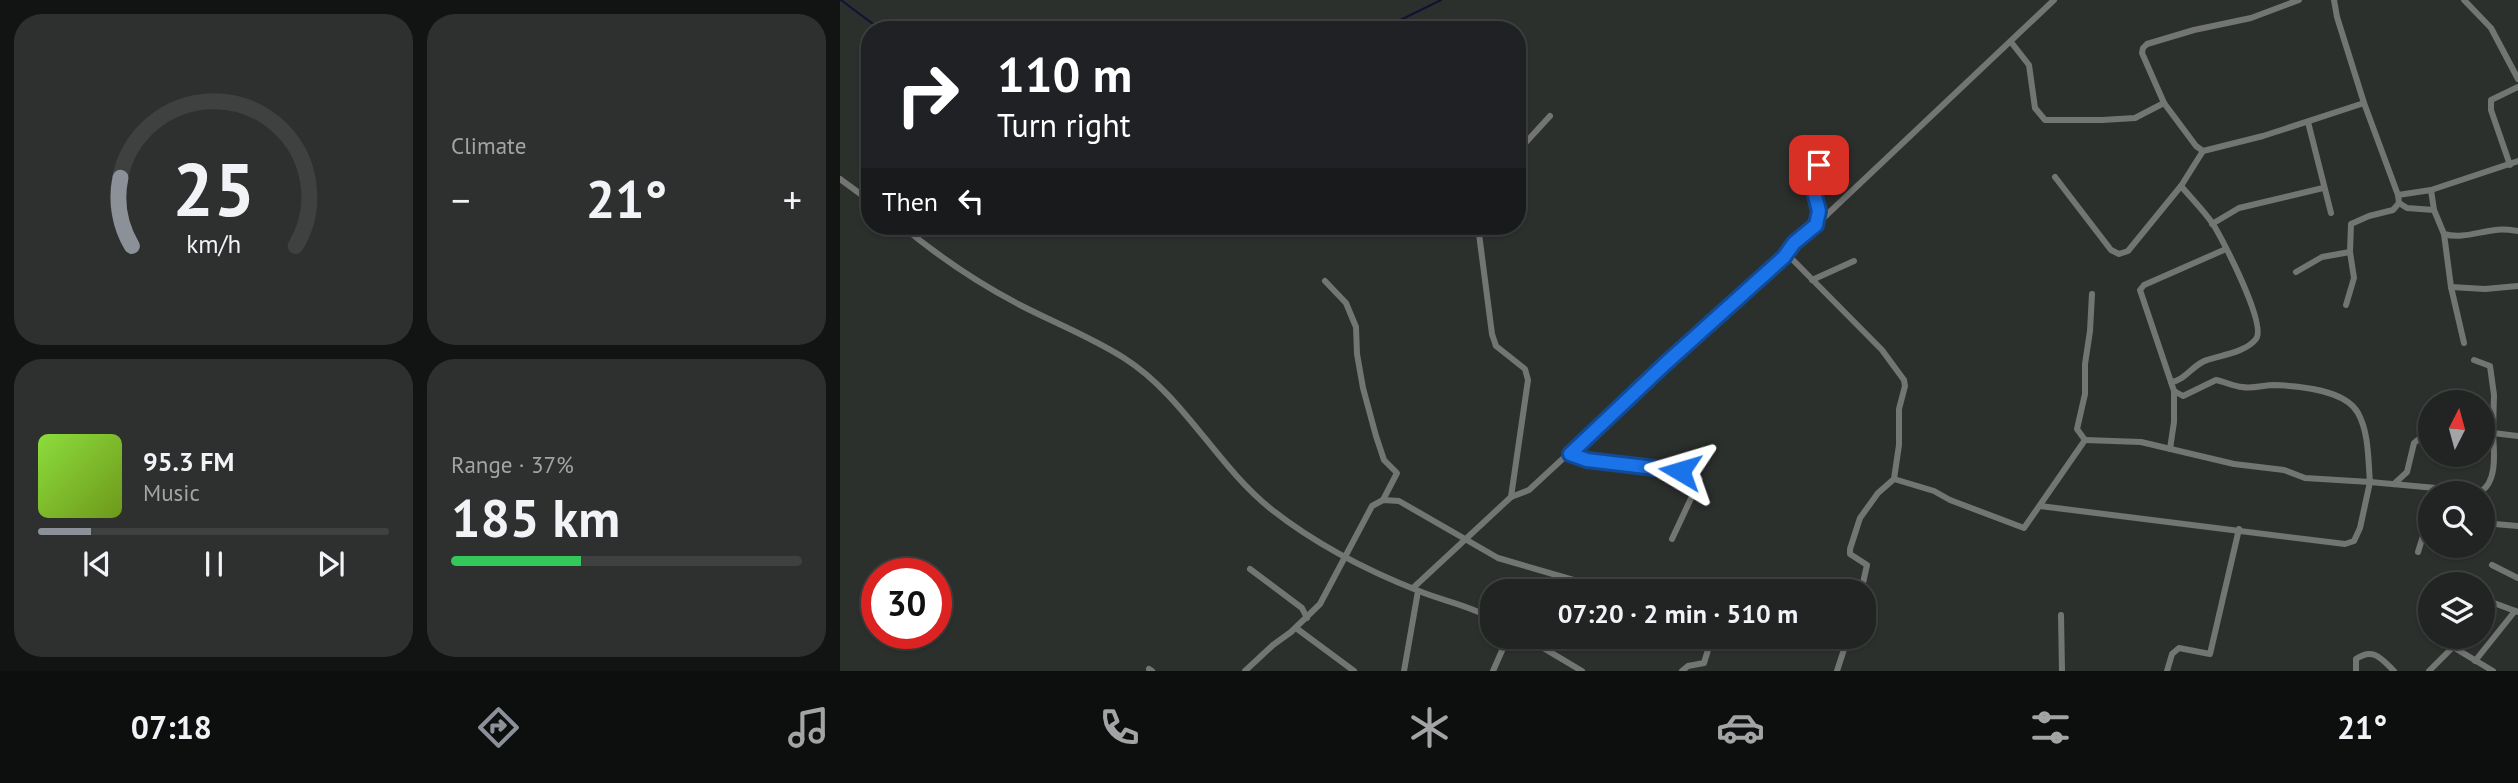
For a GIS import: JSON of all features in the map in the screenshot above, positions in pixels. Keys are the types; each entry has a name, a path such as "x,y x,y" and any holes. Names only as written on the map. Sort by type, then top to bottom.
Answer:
{"street":[{"path":"1405,671 1415,590 1511,497 1530,490 1784,257 1794,243 2054,0"},
{"path":"2203,151 2196,146 2164,103 2142,54 2143,48 2147,44 2194,30 2252,18 2299,0"},
{"path":"2334,0 2339,25 2364,103 2398,199 2407,208 2434,210"},
{"path":"2464,0 2491,28 2518,79"},
{"path":"2011,42 2029,65 2035,108 2045,120 2135,118 2164,103"},
{"path":"2510,165 2491,110 2491,100 2518,88"},
{"path":"2055,177 2111,250 2119,254 2128,251 2181,186 2203,151 2308,122 2364,103"},
{"path":"1526,142 1550,116"},
{"path":"2308,122 2331,212"},
{"path":"1816,225 1819,211 1813,188 1818,172 1819,144"},
{"path":"2398,199 2518,161"},
{"path":"840,179 861,194"},
{"path":"2171,382 2177,381 2201,361 2237,352 2256,339 2259,331 2257,316 2226,248 2212,224 2181,186"},
{"path":"2212,224 2239,208 2323,188"},
{"path":"2431,190 2434,210 2444,234 2451,287 2464,343"},
{"path":"2346,304 2354,278 2350,252 2351,224 2393,210 2398,199"},
{"path":"2444,234 2459,236 2498,229 2518,231"},
{"path":"913,235 999,293 1097,343 1140,369 1164,391 1236,474 1270,508 1345,556 1415,590 1458,603 1480,613"},
{"path":"1479,235 1492,334 1496,346 1525,369 1528,380 1511,497"},
{"path":"2170,449 2174,422 2174,391 2140,290 2144,285 2226,248"},
{"path":"2296,272 2322,257 2350,252"},
{"path":"1784,257 1793,260 1882,351 1904,380 1894,480 1878,493 1860,517 1850,549 1853,557 1867,565 1864,579"},
{"path":"1812,280 1854,261"},
{"path":"1325,281 1346,303 1356,327 1363,388 1384,460 1397,472 1383,500"},
{"path":"2451,287 2485,289 2518,286"},
{"path":"2085,440 2077,429 2085,394 2092,294"},
{"path":"2474,360 2490,366 2493,390"},
{"path":"2040,506 2345,544 2354,541 2360,528 2370,482 2367,441 2357,412 2344,399 2315,389 2271,385 2243,387 2216,380 2183,396 2174,391"},
{"path":"2496,433 2518,436"},
{"path":"1894,480 1934,491 1950,500 2024,528 2085,440"},
{"path":"2085,440 2141,442 2234,464 2284,470 2305,478 2480,492 2487,489 2493,475 2493,467"},
{"path":"2393,484 2407,472 2414,443 2418,440"},
{"path":"1570,454 1587,460 1696,474 1700,479 1672,539"},
{"path":"1244,671 1296,628 1320,604 1372,506 1383,500 1399,501 1498,558 1570,579"},
{"path":"2495,524 2518,526"},
{"path":"2167,671 2172,654 2179,648 2210,654 2239,529"},
{"path":"2491,565 2518,578"},
{"path":"1250,569 1302,608 1307,618"},
{"path":"2475,660 2517,612 2495,604"},
{"path":"2061,615 2062,671"},
{"path":"1296,628 1354,671"},
{"path":"1493,671 1502,649"},
{"path":"1545,649 1582,671"},
{"path":"1682,671 1688,666 1704,663 1708,649"},
{"path":"1837,671 1844,649"},
{"path":"2429,671 2450,649"},
{"path":"2456,649 2493,671"},
{"path":"2356,671 2356,659 2371,652 2378,655 2394,671"}],"waterway":[{"path":"841,0 869,21"},
{"path":"1398,21 1441,0"}],"route":[{"path":"1680,471 1587,460 1570,454 1816,225 1819,211 1813,188 1819,165"}]}
